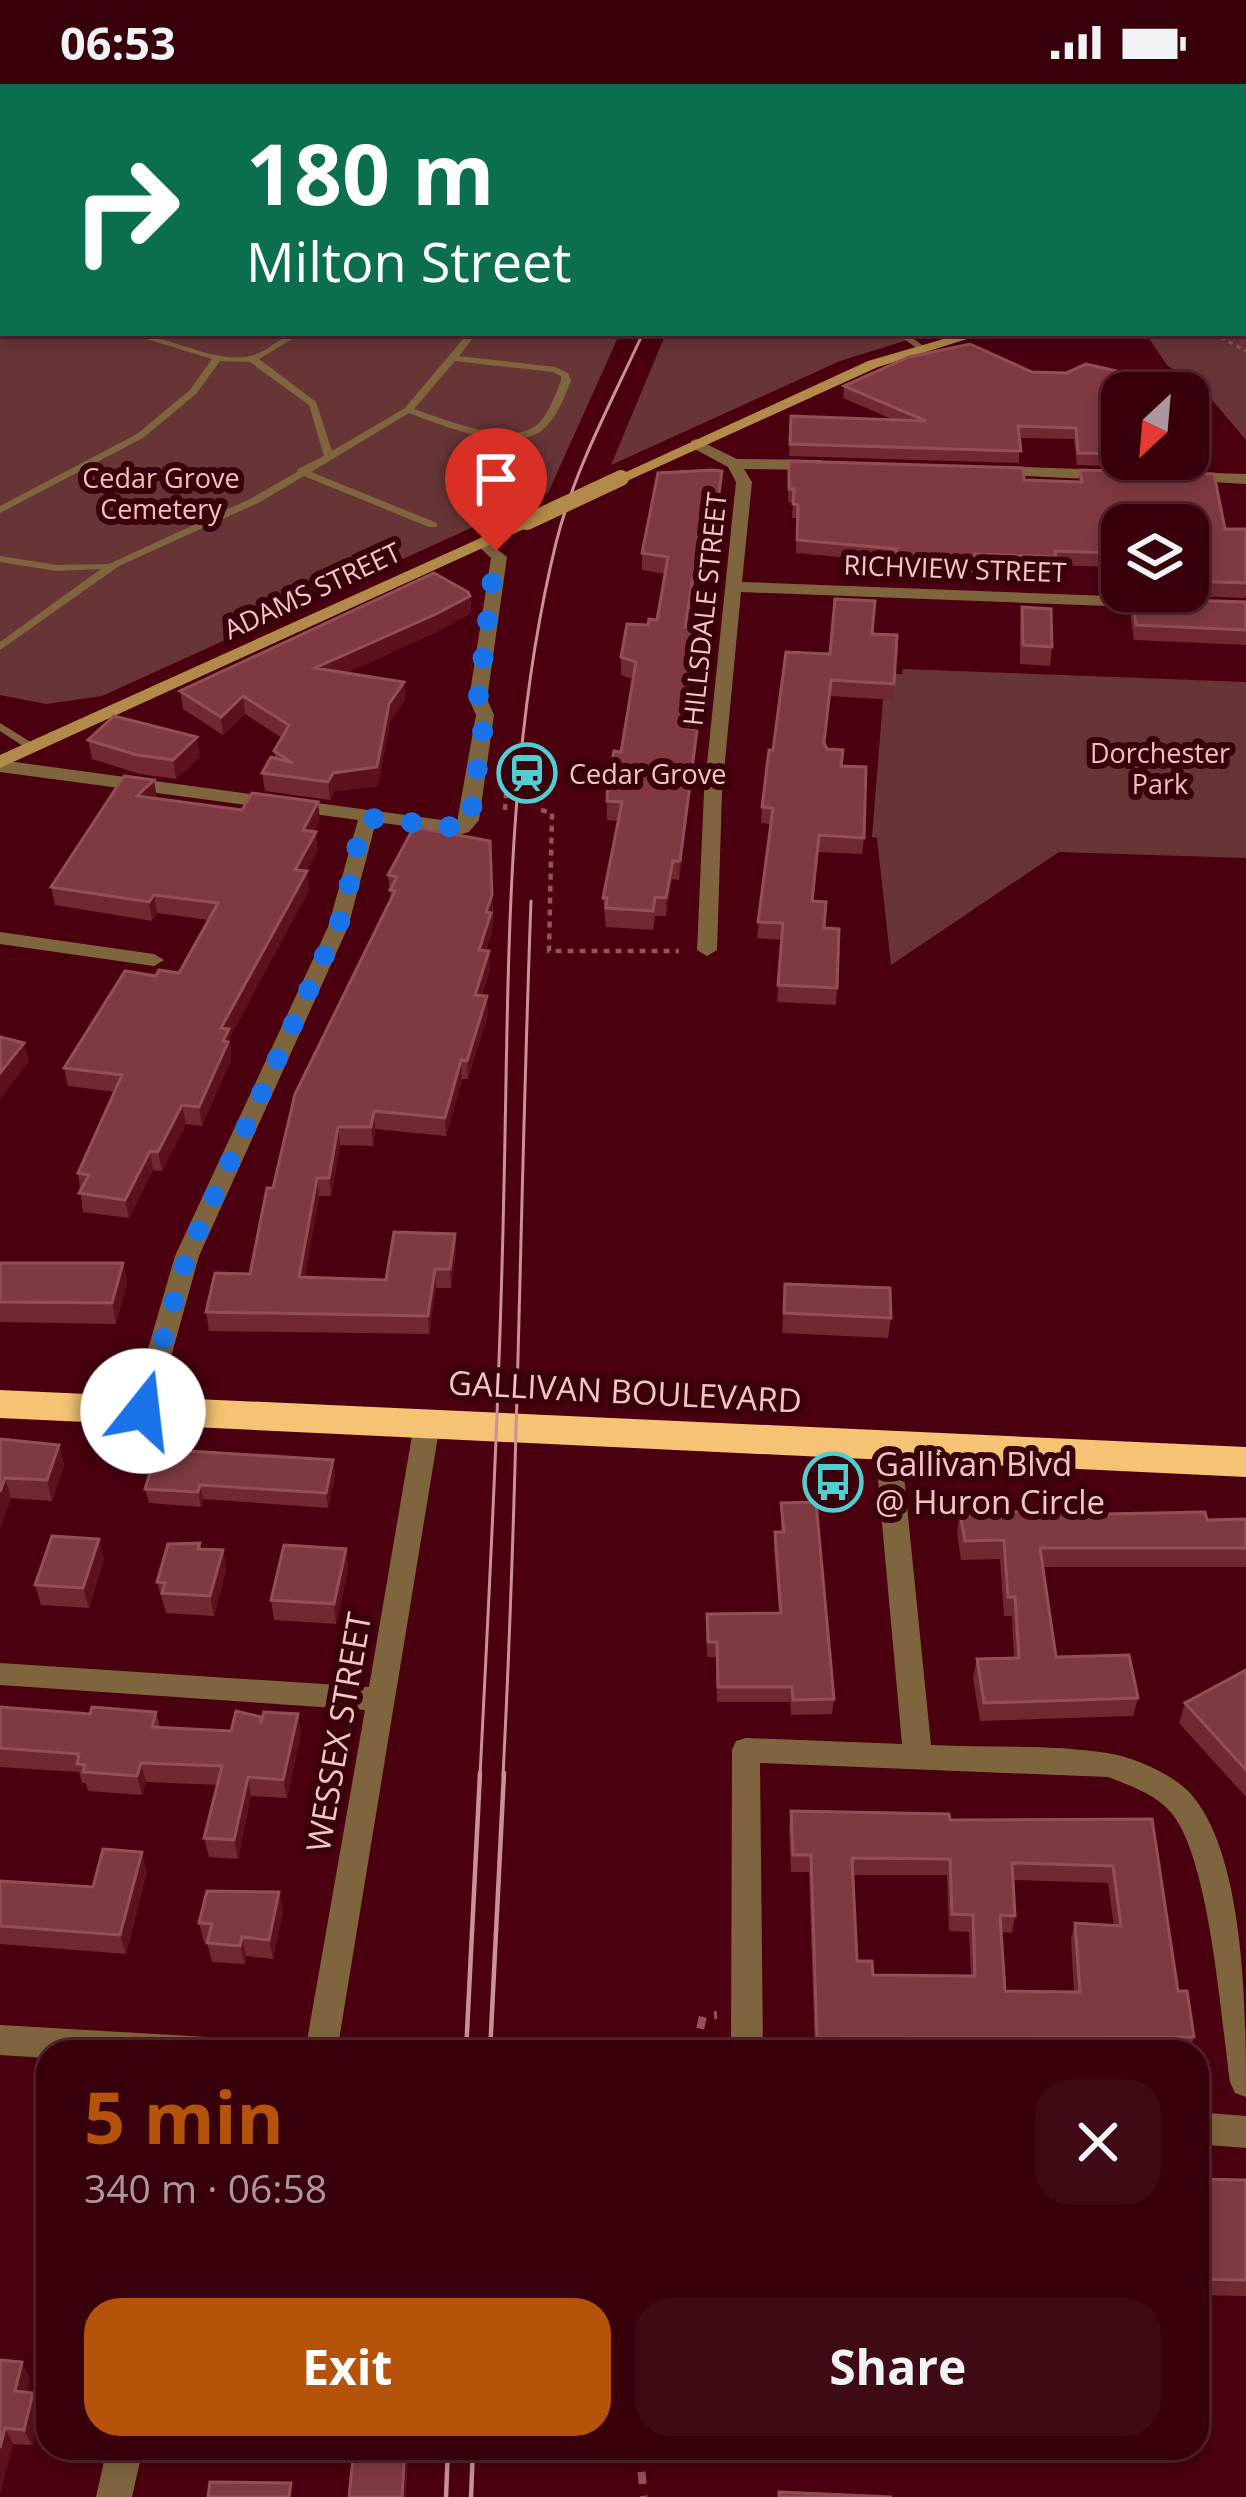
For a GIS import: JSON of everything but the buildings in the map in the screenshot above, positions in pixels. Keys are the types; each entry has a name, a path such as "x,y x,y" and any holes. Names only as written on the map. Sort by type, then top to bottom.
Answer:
{"highway":[{"name":"GALLIVAN BOULEVARD","path":"0,1404 1246,1462"}],"main road":[{"name":"ADAMS STREET","path":"0,764 859,369 966,336"}],"street":[{"path":"958,338 986,356"},
{"name":"HILLSDALE STREET","path":"696,444 734,464 744,482 713,793 706,950"},
{"path":"734,464 841,465"},
{"path":"984,470 1101,474"},
{"path":"1209,478 1246,479"},
{"path":"0,764 368,818 466,827 485,715 478,699 499,556 482,542"},
{"name":"RICHVIEW STREET","path":"733,587 1101,601"},
{"path":"143,1411 187,1256 338,926 368,818"},
{"path":"0,938 154,960"},
{"name":"WESSEX STREET","path":"323,2040 427,1424"},
{"path":"888,1446 918,1757"},
{"path":"0,1674 379,1699"},
{"path":"747,2040 746,1750 1109,1765 1153,1782 1184,1805 1206,1847 1246,2082"},
{"path":"0,2040 36,2042"},
{"path":"1209,2129 1246,2132"},
{"path":"114,2497 122,2460"}],"lane":[{"path":"145,336 217,358 252,359 299,388 313,404 328,454"},
{"path":"252,359 293,336"},
{"path":"0,647 115,564 242,507 408,410 470,336"},
{"path":"904,336 922,348"},
{"path":"0,505 93,465 140,436 193,392 217,358"},
{"path":"408,410 469,430 528,435 542,426 566,381 555,370 455,358"},
{"path":"301,471 433,525"},
{"path":"0,559 57,568 115,564"},
{"path":"0,726 32,748"}],"path":[{"path":"1218,336 1246,351"},
{"path":"541,810 552,813 549,951 706,950"},
{"path":"640,2460 644,2497"}],"green space":[{"name":"Cedar Grove Cemetery","path":"0,336 619,336 548,493 102,696 46,704 0,695"},
{"path":"665,336 920,336 840,361 611,465"},
{"path":"1147,336 1246,336 1246,440 1209,397 1209,372 1177,372"},
{"name":"Dorchester Park","path":"903,669 1246,682 1246,858 1059,852 891,965 877,838 872,837 885,674 902,674"}],"tram line":[{"path":"480,1776 518,781 539,622 556,543 573,489 642,336"},
{"path":"503,1776 531,901"},
{"path":"467,2040 480,1773"},
{"path":"491,2040 504,1773"},
{"path":"446,2497 448,2460"},
{"path":"471,2497 473,2460"}],"place":[{"name":"Cedar Grove","path":"527,773"},
{"name":"Gallivan Blvd @ Huron Circle","path":"833,1482"}],"route":[{"path":"143,1411 187,1256 338,926 368,818 462,828 470,820 485,715 478,699 496,551"}]}
